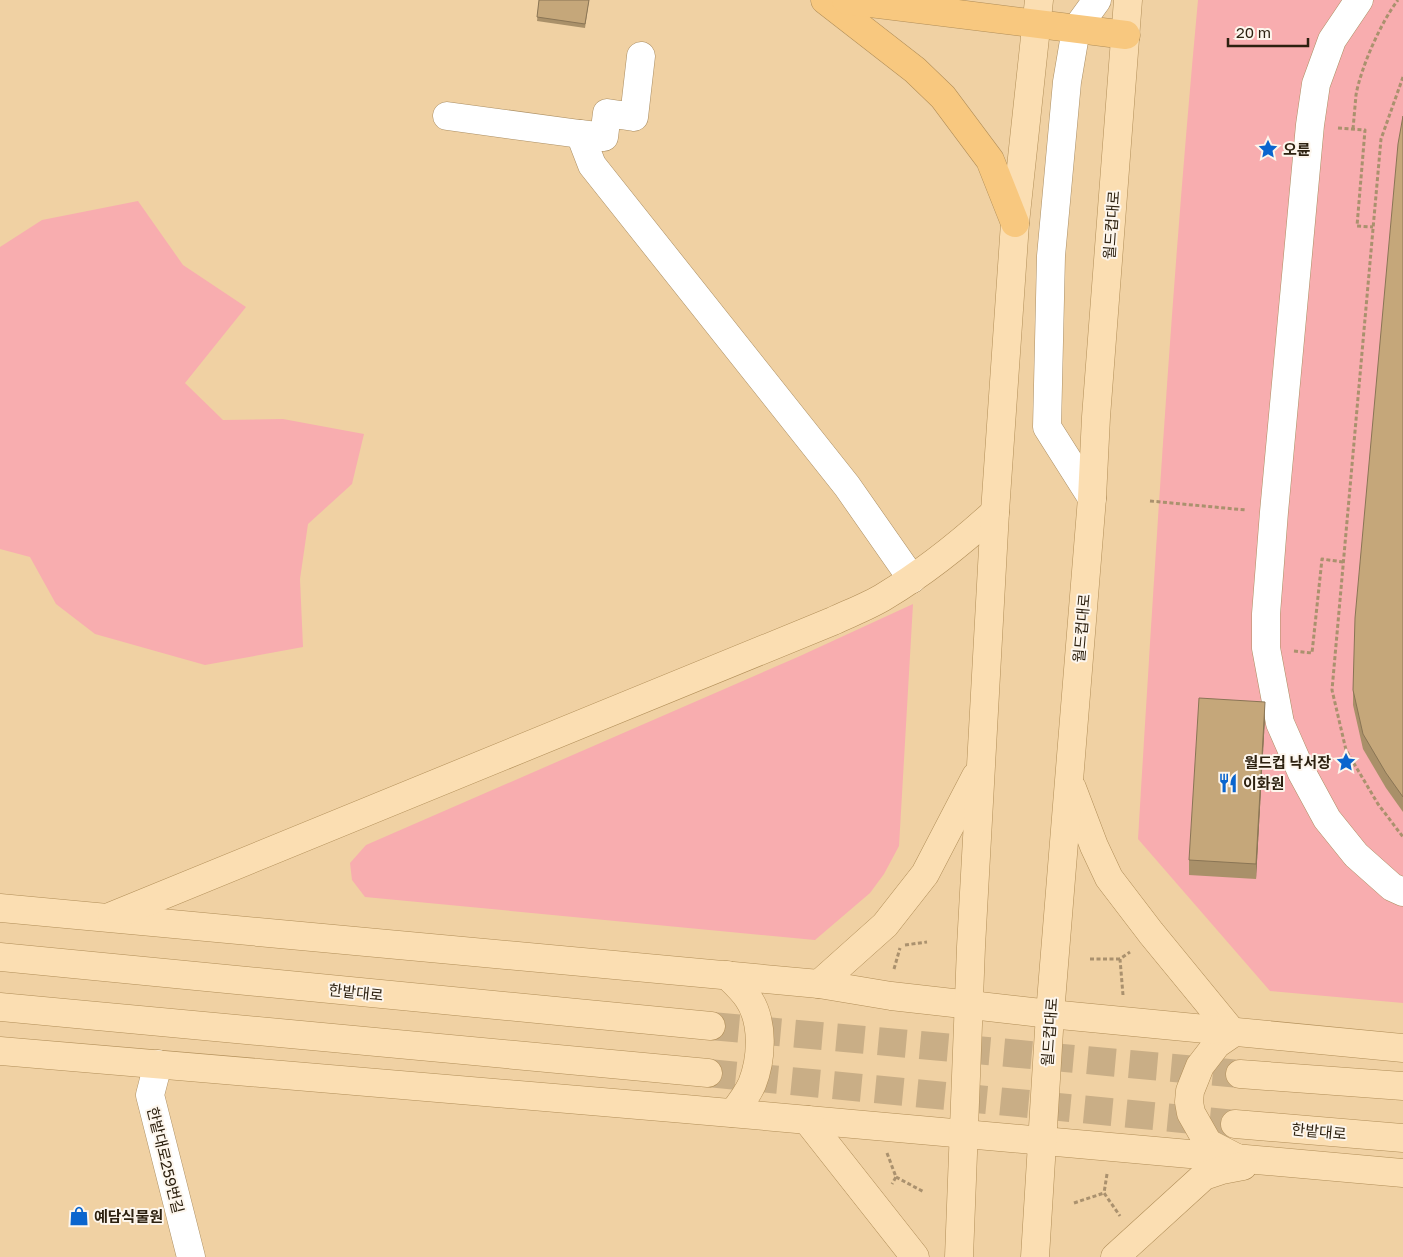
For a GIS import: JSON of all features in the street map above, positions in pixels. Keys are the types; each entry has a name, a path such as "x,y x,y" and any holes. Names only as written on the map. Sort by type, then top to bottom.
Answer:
{"highway":[{"path":"825,0 915,70 943,97 990,160 1015,223"},
{"path":"846,0 1038,12 1076,29 1126,35"}],"main road":[{"name":"월드컵대로","path":"1035,1257 1050,1014 1092,498 1096,417 1128,0"},
{"path":"959,1257 968,1004 995,512 1015,223 1038,12"},
{"path":"107,918 833,621 884,597 912,579 964,540 995,512"},
{"path":"819,984 885,925 925,874 980,768"},
{"path":"1069,780 1094,846 1109,878 1151,933 1233,1032"},
{"path":"0,908 819,984 890,996 1050,1014 1403,1048"},
{"name":"한밭대로","path":"0,957 712,1026"},
{"path":"727,975 749,999 756,1016 759,1032 759,1051 754,1078 744,1099 733,1113"},
{"path":"0,1007 708,1073"},
{"path":"1233,1032 1217,1044 1200,1066 1190,1091 1189,1102 1191,1113 1208,1143 1237,1158"},
{"path":"0,1051 733,1113 1403,1173"},
{"path":"1240,1074 1403,1086"},
{"path":"807,1120 915,1257"},
{"name":"한밭대로","path":"1234,1124 1403,1138"},
{"path":"1115,1257 1204,1176 1222,1170 1269,1161"}],"street":[{"path":"1092,498 1047,427 1051,256 1067,82 1076,29 1097,0"},
{"path":"1359,0 1332,40 1316,84 1310,125 1274,512 1266,614 1266,648 1280,723 1302,773 1327,819 1356,855 1392,887 1403,892"},
{"path":"447,116 604,136 607,113 634,117 641,56"},
{"path":"580,134 592,165 847,486 912,579"},
{"name":"한밭대로259번길","path":"158,1064 150,1095 191,1257"}],"path":[{"path":"1353,129 1357,94 1367,58 1391,9 1398,0"},
{"path":"1403,77 1381,139 1332,690 1346,750 1378,804 1403,837"},
{"path":"1365,130 1357,226 1372,227"},
{"path":"1150,502 1274,512"},
{"path":"1312,653 1322,560 1343,562"},
{"path":"893,970 902,945 927,942"},
{"path":"1090,959 1120,959 1134,949"},
{"path":"1120,959 1123,996"},
{"path":"886,1151 896,1177 924,1192"},
{"path":"1107,1169 1104,1193 1125,1224"},
{"path":"889,1190 896,1177"},
{"path":"1074,1203 1104,1193"}],"shaded area":[{"path":"1198,0 1403,0 1403,1003 1270,991 1138,839 1172,314"},
{"path":"138,201 183,265 246,307 185,383 223,420 283,419 364,434 352,484 308,524 300,579 303,647 205,665 95,634 56,604 30,557 0,549 0,247 42,220"},
{"path":"913,604 899,846 884,874 870,893 815,940 365,897 352,880 350,863 366,845 800,656"}],"building":[{"path":"539,0 589,0 585,24 537,17"},
{"path":"1403,116 1403,797 1363,734 1353,690 1355,618 1398,144"},
{"path":"1199,698 1265,702 1256,864 1189,860"}],"tunnel":[{"path":"711,1026 1240,1074"},
{"path":"708,1073 1235,1124"}],"place":[{"name":"오륜","path":"1268,149"},
{"name":"월드컵 낙서장","path":"1346,762"},
{"name":"이화원","path":"1228,783"},
{"name":"예담식물원","path":"79,1216"}]}
